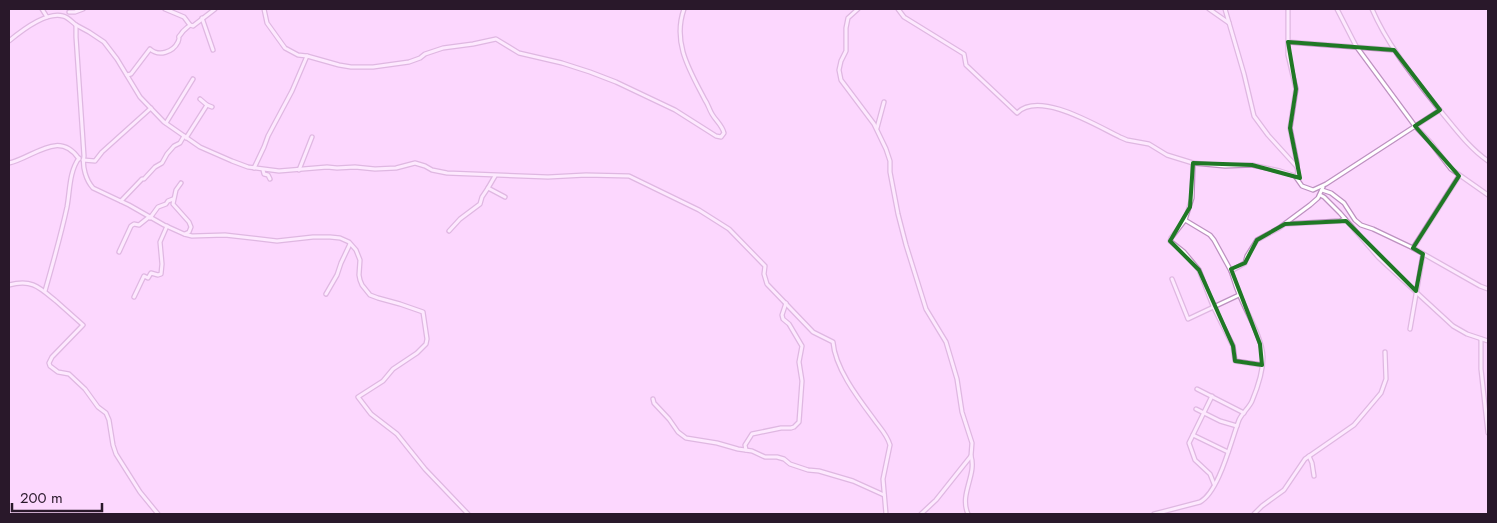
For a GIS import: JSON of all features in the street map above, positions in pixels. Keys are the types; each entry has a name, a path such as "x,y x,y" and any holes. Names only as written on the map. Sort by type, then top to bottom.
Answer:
{"street":[{"path":"42,9 47,17"},
{"path":"66,17 69,10 75,12 83,9"},
{"path":"165,9 184,17 190,26"},
{"path":"127,75 130,74 150,49 158,53 170,51 178,43 181,34 214,9"},
{"path":"264,9 267,23 285,48 298,55 345,66 388,66 409,62 443,48 496,39 519,53 548,59 603,76 675,110 716,136 721,137 724,133 722,127 712,115 697,86 681,46 681,17 684,9"},
{"path":"858,9 848,18 846,51 841,61 841,80 877,128 888,155 898,214 906,245 926,308 946,342 957,379 962,412 972,443 971,472 965,496 965,508 968,514"},
{"path":"898,9 904,17 964,54 966,65 1017,114 1024,108 1033,106 1065,111 1079,116 1120,138 1149,144 1174,158 1193,163 1224,166 1259,166 1292,175 1304,187 1313,190 1323,188 1440,110"},
{"path":"1209,9 1230,24"},
{"path":"1225,9 1254,116 1268,136 1297,168"},
{"path":"1288,9 1288,55 1296,90 1290,128 1298,180"},
{"path":"1337,9 1356,46 1415,126 1431,142 1450,169 1488,195"},
{"path":"1372,9 1394,50 1461,137 1488,161"},
{"path":"9,41 22,31 47,17 55,15 66,17 104,42 140,97 166,124 211,152 254,168 279,172 327,167 396,168 415,163 432,170 447,173 548,178 586,174 622,175 632,177 698,210 729,228 765,266 764,274 767,284 813,332 833,342 835,357 843,374 859,400 889,440 890,445 883,479 886,514"},
{"path":"202,18 213,50"},
{"path":"76,25 83,161 93,188 184,234 225,235 278,241 313,237 340,238 356,250 360,260 359,274 362,285 370,295 423,312 426,344 422,349 393,369 383,381 358,397 372,414 397,434 425,469 468,514"},
{"path":"1288,42 1394,50"},
{"path":"254,168 307,56"},
{"path":"166,124 193,79"},
{"path":"121,201 142,179 162,163 174,146 185,137 209,106 200,99"},
{"path":"877,128 884,102"},
{"path":"9,163 54,145 72,150 83,161 95,161 102,152 150,108"},
{"path":"299,170 312,137"},
{"path":"46,291 66,209 74,166 79,158"},
{"path":"1193,163 1192,198 1185,220 1170,241 1184,252 1199,270 1213,306 1233,346 1235,361 1262,365"},
{"path":"263,170 264,174 268,175 270,179"},
{"path":"449,231 460,218 480,204 482,197 496,175"},
{"path":"1413,248 1459,176"},
{"path":"180,183 176,190 173,204 191,227 189,232 184,234"},
{"path":"488,188 506,197"},
{"path":"1232,271 1245,264 1247,256 1257,240 1285,224 1310,205 1320,195 1323,188"},
{"path":"1323,188 1339,198 1361,225 1413,248 1488,289"},
{"path":"1320,195 1329,201 1345,218 1372,251 1453,326 1467,334 1488,341"},
{"path":"119,252 131,226 134,224 139,225 150,217 158,207 173,199"},
{"path":"1285,224 1340,221 1345,218"},
{"path":"1154,514 1200,502 1211,493 1237,426 1251,403 1262,365 1263,355 1260,344 1239,294 1232,271 1210,235 1185,220"},
{"path":"134,296 144,276 148,278 151,273 160,274 162,264 160,242 167,226"},
{"path":"326,294 338,275 341,263 350,244"},
{"path":"1410,329 1423,254"},
{"path":"1172,279 1188,319 1239,294"},
{"path":"9,285 24,283 38,286 83,325 52,357 49,363 50,366 58,372 69,374 85,388 98,407 106,413 116,454 140,492 158,514"},
{"path":"746,450 745,445 752,434 778,428 794,427 799,422 802,381 799,362 802,346 789,324 783,319 782,315 786,303"},
{"path":"1481,339 1481,369 1488,433"},
{"path":"1254,514 1284,490 1308,456 1354,424 1381,393 1386,379 1385,352"},
{"path":"1197,389 1244,413"},
{"path":"1212,396 1188,443 1195,460 1210,474 1214,485"},
{"path":"653,399 654,403 678,432 686,438 752,451 765,457 784,459 790,464 808,470 819,471 853,481 884,495"},
{"path":"1196,409 1237,426"},
{"path":"1192,435 1228,452"},
{"path":"921,514 936,500 971,456"},
{"path":"1308,456 1312,463 1314,476"}],"highlighted area":[{"path":"1288,42 1394,50 1440,110 1415,126 1459,176 1413,248 1423,254 1416,291 1346,221 1285,224 1257,240 1245,263 1231,269 1260,344 1262,365 1235,361 1233,346 1199,270 1170,241 1190,207 1193,163 1252,165 1300,178 1290,128 1296,89"}]}
